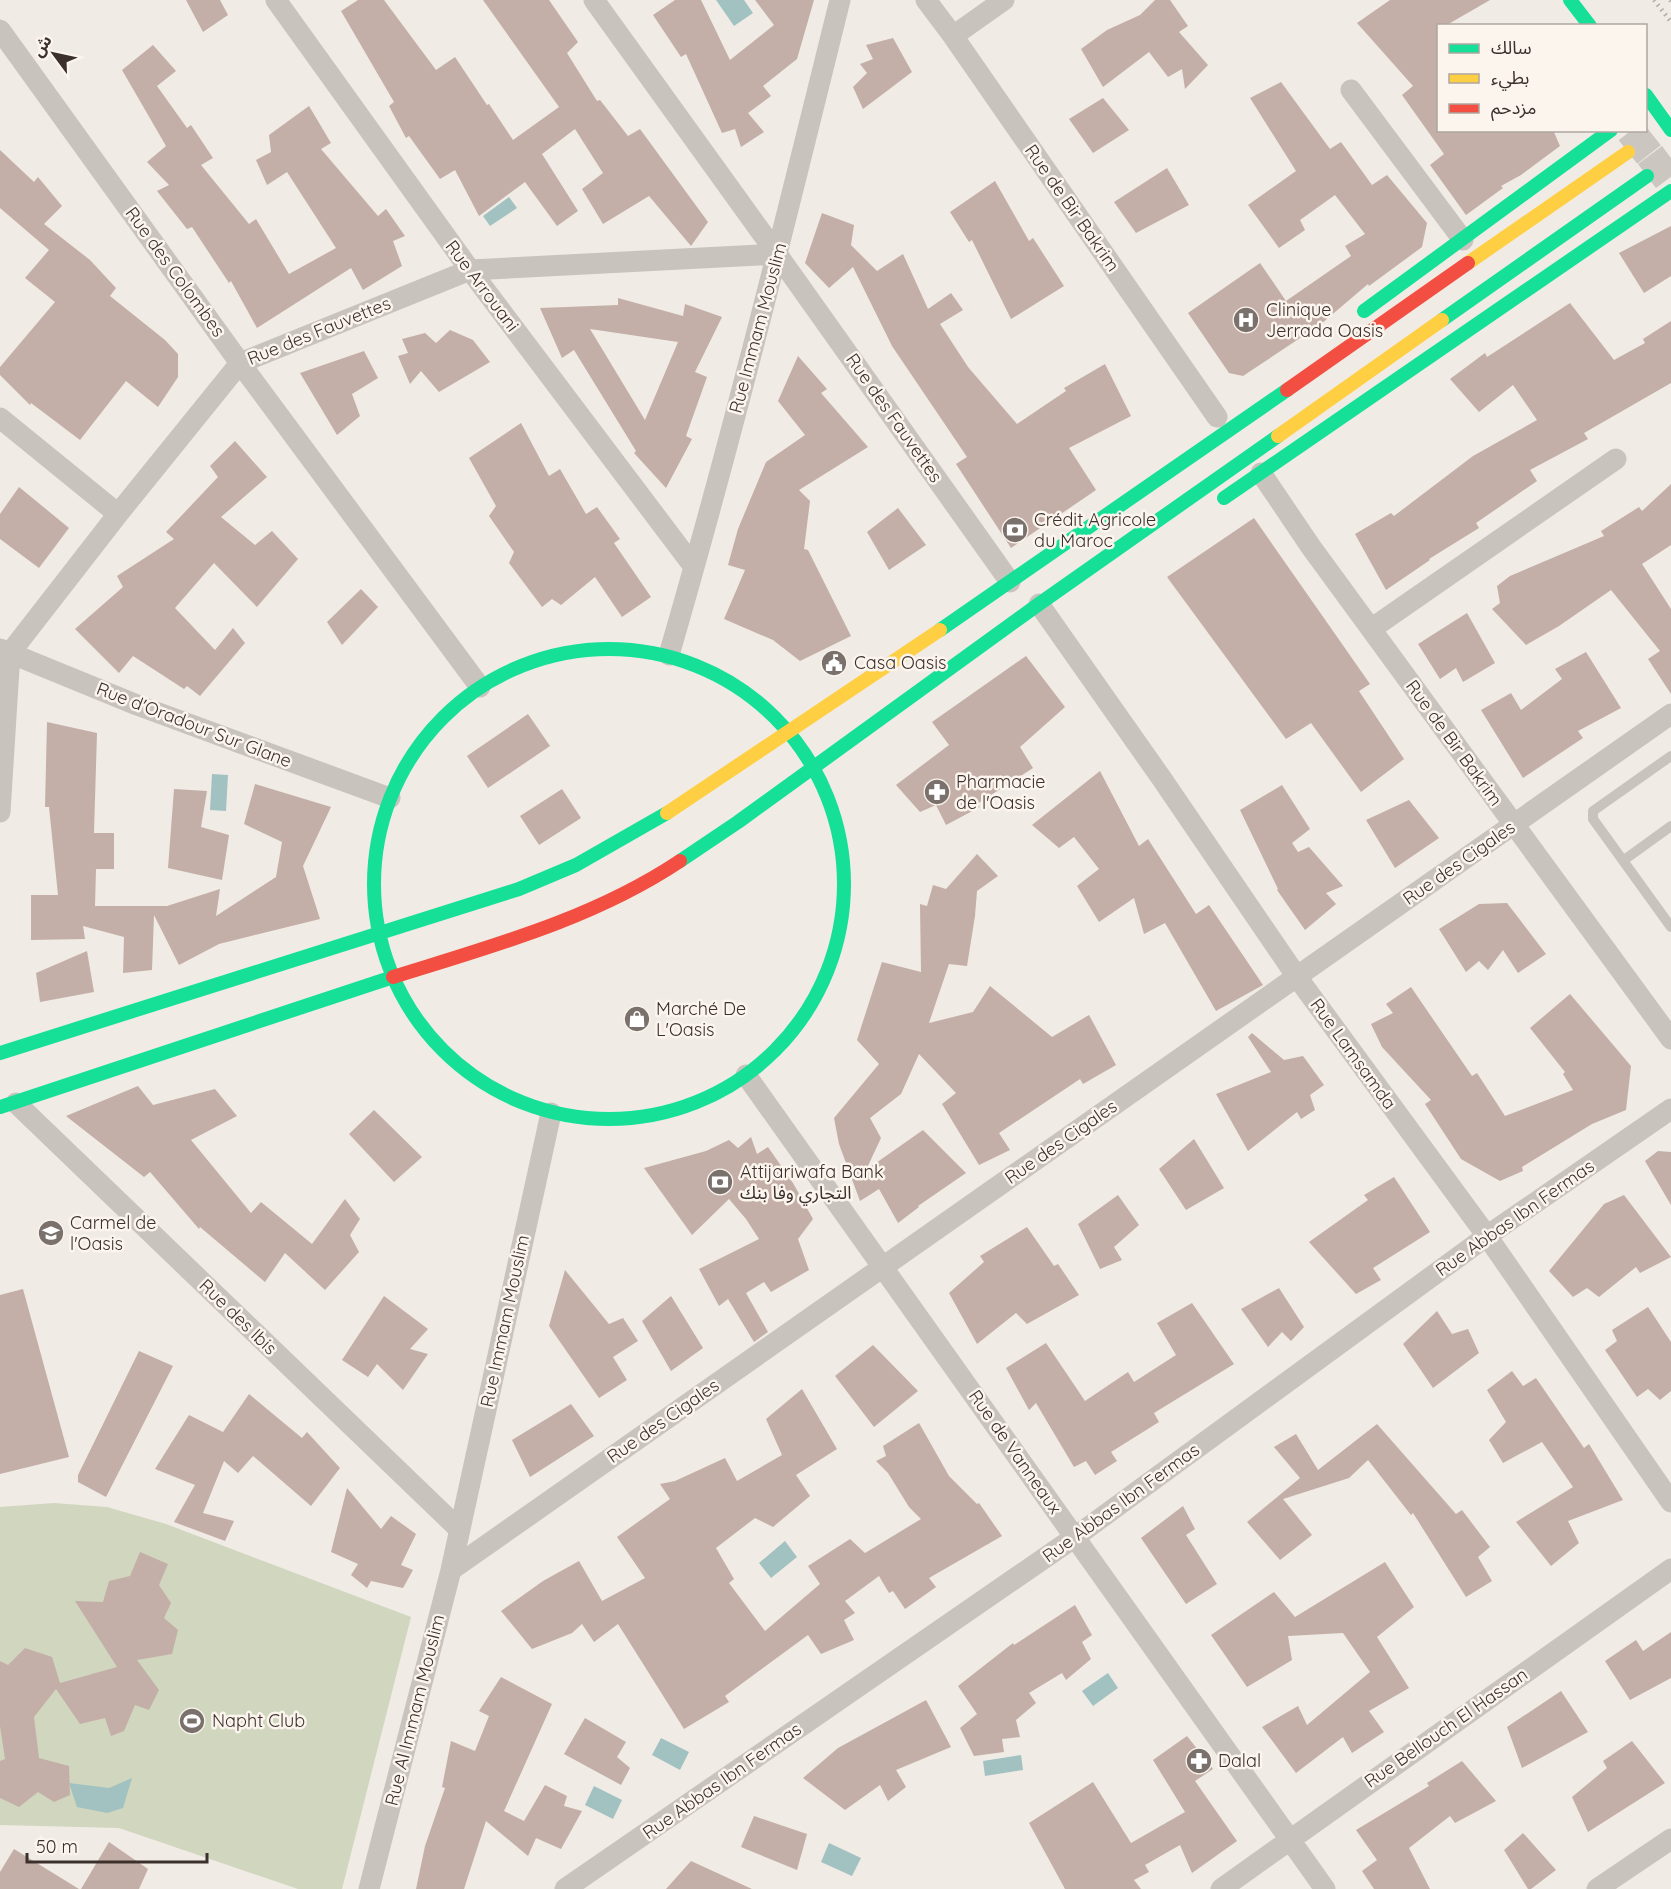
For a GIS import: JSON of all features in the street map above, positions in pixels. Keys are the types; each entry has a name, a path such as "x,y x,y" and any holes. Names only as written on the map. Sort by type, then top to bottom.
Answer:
{"street":[{"name":"Rue Arrouani","path":"276,0 470,270 694,567"},
{"name":"Rue des Fauvettes","path":"594,0 1010,582"},
{"name":"Rue Immam Mouslim","path":"669,655 777,254 840,0"},
{"name":"Rue de Bir Bakrim","path":"926,0 1217,417"},
{"path":"952,36 1004,0"},
{"path":"1570,0 1588,24"},
{"name":"Rue des Colombes","path":"0,30 240,363 480,687"},
{"path":"1351,90 1462,240"},
{"path":"1647,101 1671,130"},
{"path":"1349,322 1608,132"},
{"path":"0,1053 519,889 576,865 638,831 789,733 1065,545 1628,152"},
{"path":"8,1105 392,977 534,933 594,908 663,872 815,768 1039,604 1647,176"},
{"path":"1208,508 1671,191"},
{"name":"Rue des Fauvettes","path":"5,651 240,363 470,270 777,254"},
{"path":"0,418 118,514"},
{"path":"1371,629 1616,459"},
{"name":"Rue de Bir Bakrim","path":"1261,473 1278,501 1671,1039"},
{"path":"1065,545 1089,518 1128,484"},
{"path":"1116,550 1169,529"},
{"name":"Rue Lamsamda","path":"1039,604 1297,977 1487,1236 1671,1502"},
{"path":"639,649 669,655 712,671 740,687 764,705 789,733 815,768 832,807 840,838 844,870 839,934 830,964 817,993 800,1021 780,1046 746,1075 699,1101 661,1114 631,1119 600,1120 551,1113 496,1091 463,1070 434,1043 410,1012 392,977 378,933 374,897 374,863 379,830 390,798 412,755 431,729 454,706 480,687 520,665 579,650 639,649"},
{"path":"0,812 5,651"},
{"name":"Rue d'Oradour Sur Glane","path":"5,651 137,705 390,798"},
{"name":"Rue des Cigales","path":"451,1570 1671,714"},
{"name":"Rue de Vanneaux","path":"746,1075 1325,1889"},
{"name":"Rue des Ibis","path":"8,1105 460,1530"},
{"name":"Rue Abbas Ibn Fermas","path":"565,1889 1075,1537 1487,1236 1671,1108"},
{"name":"Rue Immam Mouslim","path":"460,1530 551,1113"},
{"name":"Rue Al Immam Mouslim","path":"369,1889 460,1530"},
{"name":"Rue Bellouch El Hassan","path":"1221,1889 1671,1569"},
{"path":"1598,1889 1671,1839"}],"lane":[{"path":"1671,756 1593,811 1593,819 1671,927"},
{"path":"1624,860 1671,825"}],"green space":[{"name":"Napht Club","path":"54,1503 107,1507 166,1524 411,1617 342,1889 298,1889 119,1828 0,1825 0,1507"}],"water":[{"path":"716,0 744,0 753,13 734,26"},
{"path":"509,197 517,208 490,226 483,216"},
{"path":"212,774 228,775 226,811 210,810"},
{"path":"785,1541 797,1557 771,1578 759,1563"},
{"path":"1108,1673 1118,1688 1093,1706 1082,1691"},
{"path":"661,1738 689,1752 680,1770 652,1755"},
{"path":"1021,1755 1023,1770 985,1776 983,1761"},
{"path":"132,1778 123,1808 107,1813 77,1807 69,1783 109,1788"},
{"path":"594,1786 622,1800 613,1819 585,1805"},
{"path":"829,1843 861,1858 852,1876 821,1862"}],"building":[{"path":"186,0 220,0 228,15 203,32"},
{"path":"358,0 384,0 436,70 455,57 513,140 559,107 483,0 549,0 578,42 567,53 597,101 600,100 628,136 640,129 708,222 691,246 649,196 603,224 582,189 603,173 575,129 542,154 578,211 557,226 525,182 479,216 455,170 440,179 409,136 406,138 389,106 394,102 341,11"},
{"path":"675,0 701,0 730,60 774,25 755,0 814,0 797,59 763,86 771,96 748,113 764,132 741,147 735,129 722,133 686,54 681,57 653,15"},
{"path":"1155,0 1170,0 1188,26 1179,32 1208,65 1185,89 1182,69 1168,77 1149,52 1103,87 1081,49 1107,30 1140,15"},
{"path":"1390,0 1490,0 1448,24 1437,24 1437,132 1554,132 1560,146 1521,175 1501,186 1503,188 1466,215 1430,165 1444,154 1402,95 1413,86 1357,23"},
{"path":"893,38 912,72 863,109 853,87 867,73 860,64 873,59 866,45"},
{"path":"153,45 176,71 157,86 187,128 191,125 213,158 201,165 249,224 256,219 289,274 336,248 287,172 267,185 256,160 271,152 269,135 309,106 331,143 321,149 378,216 386,209 405,236 393,241 402,266 363,290 351,268 257,328 231,281 229,283 192,227 187,229 157,191 169,185 147,162 166,146 122,70"},
{"path":"1281,82 1330,149 1341,142 1372,185 1387,175 1427,223 1422,247 1369,286 1368,284 1321,324 1243,376 1229,373 1188,313 1260,263 1286,301 1351,256 1345,246 1365,234 1335,195 1300,220 1305,230 1279,248 1248,205 1296,171 1250,98"},
{"path":"1103,98 1129,130 1093,153 1069,119"},
{"path":"0,150 34,182 38,177 62,206 44,224 90,260 116,288 110,296 165,340 178,354 178,377 158,407 126,381 80,440 31,403 30,405 0,375 0,367 55,302 25,278 49,250 0,208"},
{"path":"1167,168 1189,205 1136,233 1114,202"},
{"path":"995,181 1029,241 1033,238 1064,286 1011,319 972,240 969,242 950,212"},
{"path":"822,213 854,225 851,245 877,271 903,254 928,309 951,293 963,310 940,324 968,367 1017,424 1066,391 1064,388 1105,364 1131,416 1069,448 1096,490 1011,548 956,464 967,457 892,346 853,267 829,288 805,263"},
{"path":"1671,226 1671,276 1644,293 1619,253"},
{"path":"618,298 683,316 685,304 722,317 695,372 707,377 686,436 692,439 666,488 634,453 636,451 574,350 562,358 540,308 618,305","holes":["590,329 678,342 645,420"]},
{"path":"1570,303 1614,360 1645,343 1643,339 1671,321 1671,383 1584,433 1588,439 1530,470 1537,481 1476,523 1479,528 1429,559 1386,590 1355,534 1391,513 1394,516 1473,456 1537,420 1513,385 1479,412 1450,379 1485,353 1487,357"},
{"path":"450,330 473,340 490,362 439,392 421,371 410,384 398,356 408,353 402,339 425,333 436,343"},
{"path":"364,351 378,378 352,394 360,416 337,435 300,373"},
{"path":"798,356 827,389 821,393 868,447 799,490 810,501 804,549 808,550 851,636 800,661 773,640 724,619 745,570 728,565 738,529 766,462 805,435 778,401"},
{"path":"521,423 549,476 560,469 586,514 597,507 620,539 614,543 651,597 622,617 595,577 561,605 552,599 542,607 509,563 514,552 489,516 496,506 469,458"},
{"path":"235,441 267,477 221,517 255,545 272,531 298,559 257,607 214,563 175,608 215,650 233,628 245,643 200,696 187,686 184,689 133,656 119,673 75,629 123,587 117,576 174,539 166,532 218,477 210,466"},
{"path":"1671,484 1671,545 1642,564 1671,609 1671,694 1648,659 1660,651 1611,590 1559,626 1526,645 1492,609 1500,603 1497,586 1510,576 1604,536 1601,531 1639,507 1642,511"},
{"path":"19,487 69,528 39,568 0,539 0,514"},
{"path":"898,508 926,545 889,570 867,532"},
{"path":"1254,518 1370,684 1359,691 1404,759 1361,792 1311,723 1286,739 1167,577"},
{"path":"361,589 378,607 342,645 327,622"},
{"path":"1467,613 1495,663 1463,682 1456,668 1440,679 1418,644"},
{"path":"1586,652 1621,708 1578,731 1583,738 1523,778 1481,710 1511,693 1521,710 1562,679 1555,669"},
{"path":"1026,656 1065,707 1020,747 1033,768 977,804 980,807 946,825 936,805 920,812 896,785 949,745 932,722"},
{"path":"528,714 550,746 488,788 467,756"},
{"path":"47,722 97,733 94,833 114,833 114,869 96,869 95,906 167,906 220,889 216,916 276,877 282,842 244,824 255,784 331,807 303,866 320,919 219,944 179,965 154,915 152,970 123,973 124,937 83,926 85,939 31,940 31,895 58,895 49,807 45,807"},
{"path":"1100,771 1139,846 1148,839 1196,914 1209,905 1263,985 1216,1011 1165,923 1144,934 1134,898 1099,922 1077,886 1099,869 1074,837 1059,848 1032,825"},
{"path":"1282,785 1310,829 1292,843 1298,852 1309,847 1343,886 1326,893 1336,904 1305,930 1277,890 1240,810"},
{"path":"174,789 207,791 201,827 229,835 222,880 168,868"},
{"path":"562,789 581,818 539,845 520,816"},
{"path":"1409,800 1439,838 1395,868 1366,820"},
{"path":"977,854 998,876 977,891 967,966 949,964 929,1023 973,1012 990,986 1052,1037 1089,1015 1116,1065 1083,1084 1080,1079 999,1133 1010,1150 979,1165 942,1104 956,1093 919,1054 901,1094 870,1118 881,1138 866,1170 923,1130 966,1173 918,1206 898,1223 879,1189 860,1201 839,1144 834,1118 879,1064 857,1040 882,962 921,972 920,904 927,906 933,885 946,889"},
{"path":"1507,903 1546,954 1518,973 1503,950 1488,970 1479,961 1466,972 1439,929 1479,904"},
{"path":"87,951 94,992 40,1002 36,973"},
{"path":"1411,987 1472,1076 1477,1073 1505,1116 1573,1090 1563,1074 1565,1072 1530,1028 1570,994 1631,1066 1626,1110 1592,1124 1522,1167 1523,1171 1500,1181 1461,1159 1425,1104 1431,1100 1382,1047 1371,1024 1393,1013 1386,1004"},
{"path":"1252,1033 1284,1060 1303,1056 1324,1085 1310,1095 1315,1110 1301,1119 1297,1112 1248,1151 1216,1094 1271,1072 1248,1037"},
{"path":"138,1086 153,1105 215,1089 237,1116 191,1140 251,1213 261,1202 312,1244 345,1199 360,1219 350,1235 359,1252 325,1290 285,1253 265,1282 200,1227 199,1229 150,1172 144,1177 66,1116"},
{"path":"374,1110 422,1157 394,1182 349,1134"},
{"path":"751,1137 757,1154 768,1147 793,1183 813,1219 798,1239 809,1270 771,1292 764,1282 746,1293 768,1332 754,1342 728,1299 719,1306 699,1269 759,1239 729,1199 692,1235 644,1168 706,1151 729,1140 738,1148"},
{"path":"1194,1139 1224,1188 1186,1210 1159,1169"},
{"path":"1658,1151 1671,1152 1671,1205 1645,1161"},
{"path":"1394,1177 1430,1232 1373,1268 1381,1280 1356,1294 1309,1242 1368,1200 1364,1195"},
{"path":"1118,1195 1139,1225 1114,1247 1122,1260 1100,1269 1078,1224"},
{"path":"1624,1195 1671,1257 1640,1273 1636,1267 1599,1297 1587,1288 1573,1297 1549,1271 1604,1204"},
{"path":"1027,1227 1054,1266 1058,1264 1079,1295 1027,1324 1016,1313 977,1344 949,1293 984,1262 980,1256"},
{"path":"565,1270 609,1324 623,1318 638,1341 613,1357 627,1380 599,1398 549,1326"},
{"path":"1279,1288 1304,1327 1291,1341 1282,1332 1268,1347 1241,1309"},
{"path":"23,1289 69,1457 0,1474 0,1295"},
{"path":"384,1296 428,1329 410,1349 428,1354 403,1390 377,1364 368,1377 342,1360"},
{"path":"671,1296 703,1348 671,1371 642,1321"},
{"path":"1192,1303 1234,1364 1154,1413 1159,1422 1111,1452 1117,1461 1095,1475 1086,1461 1074,1467 1036,1403 1029,1410 1006,1368 1046,1343 1085,1401 1128,1372 1134,1382 1176,1355 1157,1323"},
{"path":"1648,1307 1671,1342 1671,1391 1660,1400 1648,1389 1637,1397 1605,1350 1617,1341 1612,1330"},
{"path":"1437,1311 1452,1334 1468,1329 1479,1353 1433,1388 1403,1344"},
{"path":"873,1345 918,1391 874,1427 835,1376"},
{"path":"139,1351 173,1366 106,1497 78,1482 78,1475"},
{"path":"1512,1371 1523,1386 1536,1378 1584,1448 1589,1444 1623,1500 1568,1521 1579,1543 1551,1566 1516,1522 1573,1487 1542,1442 1503,1463 1489,1440 1506,1422 1487,1390"},
{"path":"802,1389 837,1449 796,1475 810,1496 773,1527 755,1518 716,1548 734,1579 729,1583 765,1631 820,1584 808,1566 850,1539 865,1553 921,1519 909,1507 888,1473 876,1461 886,1456 883,1446 919,1423 949,1476 977,1504 979,1503 1002,1536 929,1578 936,1587 905,1609 893,1591 889,1593 879,1576 845,1601 855,1613 844,1620 854,1640 821,1654 808,1635 725,1696 729,1702 684,1729 618,1624 594,1642 582,1624 572,1633 532,1649 501,1611 543,1581 579,1561 602,1601 645,1578 617,1537 670,1499 660,1484 675,1481 725,1458 737,1481 782,1455 766,1419"},
{"path":"249,1394 302,1438 307,1432 340,1468 311,1506 253,1456 238,1473 224,1461 203,1513 234,1521 225,1541 174,1522 195,1485 155,1469 189,1415 223,1432"},
{"path":"571,1404 594,1436 530,1477 512,1440"},
{"path":"1377,1424 1456,1514 1462,1510 1490,1547 1478,1557 1492,1581 1466,1597 1413,1513 1411,1515 1368,1460 1349,1478 1283,1499 1312,1535 1280,1560 1247,1522 1300,1478 1274,1447 1296,1434 1318,1470"},
{"path":"347,1488 381,1529 391,1516 416,1534 401,1565 413,1570 403,1588 371,1581 367,1588 351,1575 358,1564 331,1552"},
{"path":"1183,1506 1195,1529 1186,1535 1217,1584 1186,1604 1141,1538"},
{"path":"140,1552 168,1564 159,1585 171,1603 164,1618 178,1630 172,1654 137,1660 159,1690 149,1710 135,1705 124,1731 111,1736 105,1718 80,1724 56,1689 34,1717 39,1758 69,1766 70,1795 54,1802 38,1792 19,1807 0,1798 0,1761 5,1759 0,1726 0,1661 8,1665 25,1648 52,1657 60,1683 117,1667 75,1601 103,1602 109,1581 130,1576"},
{"path":"1385,1562 1414,1607 1377,1637 1409,1688 1369,1711 1384,1732 1352,1753 1343,1737 1296,1773 1262,1727 1298,1706 1307,1725 1370,1672 1343,1633 1288,1636 1292,1660 1247,1687 1211,1635 1274,1592 1295,1617"},
{"path":"1075,1605 1092,1635 1082,1642 1091,1659 1066,1680 1062,1673 1029,1693 1036,1703 1016,1720 1020,1737 1002,1739 1004,1752 974,1756 960,1728 977,1714 958,1686 1013,1643 1014,1645"},
{"path":"1671,1632 1671,1678 1630,1700 1605,1661 1636,1640 1643,1651"},
{"path":"501,1677 552,1704 504,1811 524,1821 545,1785 567,1796 564,1806 582,1811 561,1849 536,1838 528,1856 486,1821 464,1889 416,1889 425,1846 445,1788 442,1787 451,1741 475,1751 489,1716 479,1711"},
{"path":"1561,1691 1588,1732 1522,1768 1507,1727"},
{"path":"926,1700 951,1747 896,1770 906,1787 888,1801 880,1785 845,1810 803,1778 838,1748"},
{"path":"585,1718 626,1742 617,1757 630,1768 621,1785 564,1754"},
{"path":"1187,1736 1213,1769 1195,1781 1237,1841 1192,1873 1180,1845 1145,1865 1149,1872 1134,1880 1141,1889 1065,1889 1029,1823 1093,1782 1131,1843 1185,1812 1153,1760"},
{"path":"1632,1741 1665,1783 1588,1832 1572,1797 1607,1768 1603,1761"},
{"path":"1462,1761 1496,1801 1455,1823 1450,1816 1409,1848 1430,1889 1374,1889 1362,1871 1377,1860 1356,1830 1429,1786 1427,1783"},
{"path":"754,1816 807,1834 797,1870 741,1847"},
{"path":"1523,1833 1556,1870 1531,1889 1528,1889 1504,1850"},
{"path":"109,1842 148,1869 139,1889 81,1889"},
{"path":"14,1849 79,1889 0,1889 0,1872"},
{"path":"691,1861 752,1889 666,1889"}],"tunnel":[{"path":"1628,152 1671,118"},
{"path":"1647,176 1671,158"}],"railway":[{"path":"1654,0 1671,22"}],"traffic: fast":[{"path":"1570,0 1588,24"},
{"path":"1647,96 1671,130"},
{"path":"1364,311 1608,132"},
{"path":"1442,320 1647,176"},
{"path":"1224,498 1671,191"},
{"path":"940,630 1287,390"},
{"path":"680,861 738,822 1039,604 1278,436"},
{"path":"609,649 655,653 699,667 740,688 775,718 805,753 826,794 840,838 844,884 840,930 826,974 805,1015 775,1050 740,1080 699,1101 655,1115 609,1119 563,1115 519,1101 478,1080 443,1050 413,1015 392,974 378,930 374,884 378,838 392,794 413,753 443,718 478,688 519,667 563,653 609,649"},
{"path":"0,1053 519,889 576,865 667,813"},
{"path":"0,1107 393,977"}],"traffic: slow":[{"path":"1468,263 1628,152"},
{"path":"1278,436 1442,320"},
{"path":"667,813 940,630"}],"traffic: jam":[{"path":"1287,390 1468,263"},
{"path":"393,977 504,942 577,915 647,881 680,861"}],"place":[{"name":"Clinique Jerrada Oasis","path":"1246,320"},
{"name":"Crédit Agricole du Maroc","path":"1015,530"},
{"name":"Casa Oasis","path":"834,663"},
{"name":"Pharmacie de l'Oasis","path":"937,792"},
{"name":"Marché De L'Oasis","path":"637,1019"},
{"name":"Attijariwafa Bank التجاري وفا بنك","path":"720,1182"},
{"name":"Carmel de l'Oasis","path":"51,1233"},
{"name":"Napht Club","path":"192,1721"},
{"name":"Dalal","path":"1199,1761"}]}
